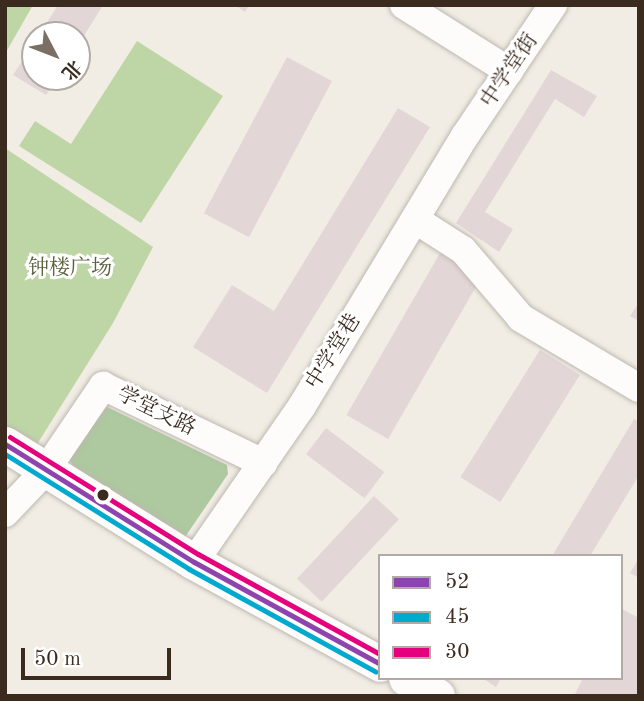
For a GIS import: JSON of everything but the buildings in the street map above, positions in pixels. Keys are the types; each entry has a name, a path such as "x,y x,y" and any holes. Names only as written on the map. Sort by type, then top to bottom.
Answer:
{"main road":[{"path":"5,444 194,562 378,663"},
{"path":"410,680 438,696"}],"street":[{"path":"404,5 509,71"},
{"name":"中学堂街","path":"465,136 553,5"},
{"name":"中学堂巷","path":"194,562 263,463 416,220 465,136"},
{"path":"416,220 463,250 521,318 639,388"},
{"name":"学堂支路","path":"46,470 103,386 263,463"},
{"path":"5,513 46,470"}],"green space":[{"path":"5,5 33,5 24,21 21,21 21,26 5,54"},
{"path":"137,41 223,96 141,223 19,146 35,121 71,144"},
{"name":"钟楼广场","path":"5,148 153,247 113,323 36,446 5,426"},
{"path":"101,404 227,465 228,474 185,537 73,466 69,458"}],"transit line":[{"name":"30","path":"10,437 198,554 378,653"},
{"name":"52","path":"5,444 194,562 378,663"},
{"name":"45","path":"5,454 189,569 376,672"}]}
